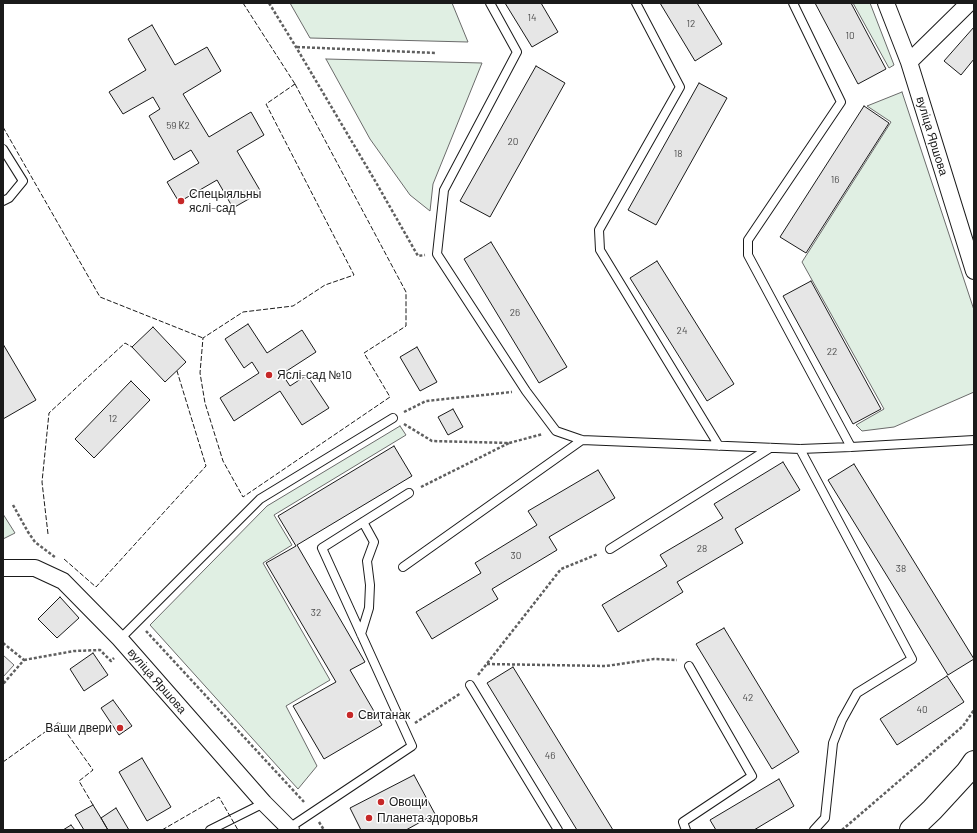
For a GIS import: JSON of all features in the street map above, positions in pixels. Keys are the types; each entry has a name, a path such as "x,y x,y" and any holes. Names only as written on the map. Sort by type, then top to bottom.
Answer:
{"main road":[{"path":"911,830 932,810 967,772 974,762"}],"street":[{"name":"вуліца Яршова","path":"886,3 909,62 974,271"},
{"path":"909,62 969,3"},
{"name":"вуліца Яршова","path":"3,568 35,568 63,581 125,639 264,802 290,829"}],"lane":[{"path":"490,3 517,52 444,190 437,254 526,391 556,431 582,440 800,449 974,440"},
{"path":"636,3 680,88 599,230 600,250 719,446"},
{"path":"793,3 841,102 748,240 748,254 851,447"},
{"path":"3,149 23,181 9,198 3,202"},
{"path":"125,639 260,499 393,418"},
{"path":"403,567 582,440"},
{"path":"610,549 770,448"},
{"path":"800,449 912,659 857,693 842,720 833,743 825,818 814,830"},
{"path":"290,829 312,812 412,746 322,548 409,494"},
{"path":"361,634 369,608 370,585 367,561 374,542 363,522"},
{"path":"686,830 683,822 752,776 689,666"},
{"path":"470,685 558,830"},
{"path":"210,830 264,802"}],"path":[{"path":"269,3 418,256 437,254"},
{"path":"296,47 436,53"},
{"path":"393,418 426,401 526,391"},
{"path":"393,418 432,441 509,442 556,431"},
{"path":"409,494 509,442"},
{"path":"13,505 35,542 51,553 59,561"},
{"path":"404,730 457,697 470,685 561,569 610,549"},
{"path":"3,684 24,660 74,651 100,650 111,661 125,639 135,638 145,630 312,812 324,830"},
{"path":"3,643 24,660"},
{"path":"487,664 606,666 654,659 678,660 689,666"},
{"path":"842,830 963,726 974,710"}],"green space":[{"path":"290,3 452,3 468,42 310,38"},
{"path":"853,3 870,3 894,65 889,68"},
{"path":"326,59 482,63 433,184 430,211 410,195 370,139"},
{"path":"902,92 974,310 974,392 894,427 862,431 856,425 884,409 802,262 891,122 867,106"},
{"path":"400,426 406,435 274,515 292,545 263,563 330,680 286,706 317,766 298,789 150,625 267,506"},
{"path":"3,514 15,533 3,539"}],"shaded area":[{"path":"3,655 14,665 3,677"}],"building":[{"path":"505,3 541,3 558,32 532,47"},
{"path":"660,3 697,3 722,44 695,61"},
{"path":"815,3 851,3 886,69 858,84"},
{"path":"152,25 175,65 207,47 221,71 183,94 209,137 251,112 264,135 237,151 261,192 233,208 217,180 179,202 167,182 199,163 191,150 174,160 149,116 160,109 153,97 123,114 109,92 146,70 128,39"},
{"path":"974,27 974,59 961,75 944,61"},
{"path":"536,66 565,83 490,217 460,201"},
{"path":"699,83 727,98 656,225 628,210"},
{"path":"864,106 889,123 806,253 780,237"},
{"path":"491,242 567,367 539,383 464,259"},
{"path":"657,261 734,384 707,401 630,278"},
{"path":"811,281 881,409 853,424 783,296"},
{"name":"Яслі-сад №10","path":"248,324 267,353 302,330 316,352 282,374 290,386 307,375 329,408 302,425 280,391 234,421 220,398 259,373 252,362 244,368 225,339"},
{"path":"153,327 186,362 165,382 132,347"},
{"path":"3,344 36,400 3,419"},
{"path":"417,347 437,382 420,391 400,357"},
{"path":"131,381 150,400 94,458 75,439"},
{"path":"453,409 463,427 448,435 438,417"},
{"path":"394,446 412,476 297,545 365,662 350,670 382,725 324,759 293,706 336,682 266,563 296,546 278,516"},
{"path":"783,462 800,490 735,529 743,543 677,582 683,592 618,632 602,605 667,566 660,555 723,518 714,504"},
{"path":"854,464 974,659 948,675 828,480"},
{"path":"598,470 615,498 549,537 557,550 492,589 498,599 432,639 416,612 481,573 475,563 537,525 528,511"},
{"path":"60,597 79,618 57,638 38,619"},
{"path":"724,628 799,752 772,769 696,644"},
{"path":"93,653 108,675 84,691 70,669"},
{"path":"513,667 613,830 577,830 487,683"},
{"path":"947,676 964,702 897,745 880,719"},
{"path":"113,700 132,726 119,735 101,708"},
{"path":"142,758 171,807 147,821 119,772"},
{"path":"414,775 435,814 406,830 361,830 350,808"},
{"path":"779,779 794,806 754,830 716,830 710,820"},
{"path":"93,805 108,830 84,830 75,815"},
{"path":"116,808 129,830 108,830 101,818"},
{"path":"71,825 75,830 63,830"}],"fence":[{"path":"243,3 295,84 293,85"},
{"path":"295,84 406,292 406,326 364,353 390,397 243,497 223,461 205,403 200,373 203,338 243,312 293,306 325,285 354,275 266,104 295,84"},
{"path":"3,127 100,297 203,338 204,337"},
{"path":"48,534 42,482 49,413 125,343 132,347"},
{"path":"64,559 96,587 206,466 177,371"},
{"path":"3,762 59,722 93,770 79,781 93,805"},
{"path":"162,830 219,797 238,830"}],"place":[{"name":"Спецыяльны яслі-сад","path":"181,201"},
{"name":"Яслі-сад №10","path":"269,375"},
{"name":"Свитанак","path":"350,715"},
{"name":"Ваши двери","path":"120,728"},
{"name":"Овощи","path":"381,802"},
{"name":"Планета здоровья","path":"369,818"}]}
